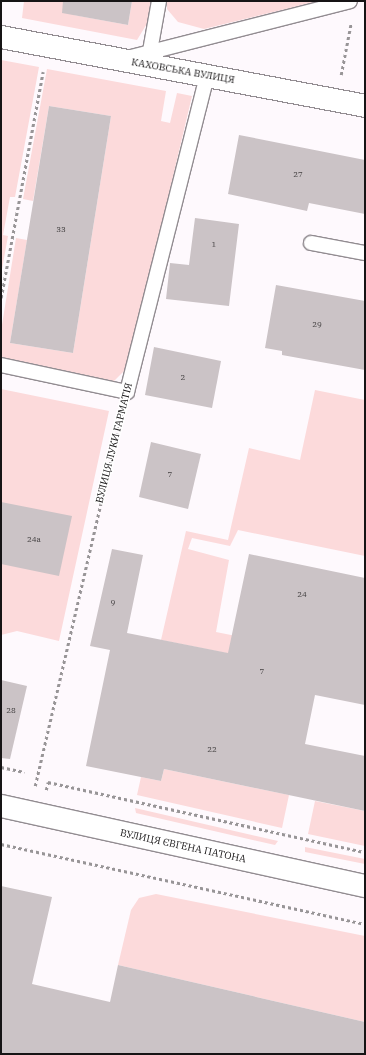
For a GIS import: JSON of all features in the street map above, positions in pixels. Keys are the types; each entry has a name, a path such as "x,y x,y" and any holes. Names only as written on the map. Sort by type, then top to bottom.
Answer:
{"street":[{"name":"КАХОВСЬКА ВУЛИЦЯ","path":"1,37 365,106"},
{"name":"ВУЛИЦЯ ЄВГЕНА ПАТОНА","path":"1,806 365,886"}],"lane":[{"path":"150,51 160,1"},
{"path":"121,60 150,51 350,1"},
{"name":"ВУЛИЦЯ ЛУКИ ГАРМАТІЯ","path":"127,392 207,75"},
{"path":"311,242 365,253"},
{"path":"1,365 127,392"}],"path":[{"path":"336,101 353,16"},
{"path":"1,298 48,46"},
{"name":"ВУЛИЦЯ ЛУКИ ГАРМАТІЯ","path":"29,812 94,523 127,392"},
{"path":"1,767 24,772"},
{"path":"48,782 365,852"},
{"path":"1,844 365,924"}],"shaded area":[{"path":"24,1 77,1 74,15 128,25 132,1 152,1 148,22 137,40 22,18"},
{"path":"167,1 318,1 204,29 178,22 167,9"},
{"path":"1,60 39,67 15,197 10,197 3,235 8,236 1,275"},
{"path":"47,69 166,91 161,121 170,123 177,93 192,96 128,367 114,381 1,357 1,331 16,238 27,240 10,343 73,353 111,116 49,106 33,201 23,199"},
{"path":"1,389 109,411 59,641 17,631 1,635"},
{"path":"315,390 365,400 365,556 238,530 230,546 192,538 188,549 229,560 216,632 365,662 365,681 161,640 186,531 228,540 249,448 300,460"},
{"path":"164,769 289,795 282,828 137,795 141,777 161,781"},
{"path":"315,801 365,811 365,846 308,834"},
{"path":"135,808 278,841 275,845 136,813"},
{"path":"305,847 365,859 365,864 305,852"},
{"path":"156,894 365,936 365,1022 118,965 131,910 139,898"}],"building":[{"path":"63,1 132,1 128,25 62,13"},
{"path":"49,106 111,116 73,353 10,343"},
{"path":"239,135 365,160 365,214 309,203 307,211 228,194"},
{"path":"195,218 239,224 229,306 166,299 170,263 189,265"},
{"path":"276,285 365,301 365,370 282,355 282,351 265,348"},
{"path":"154,347 221,361 212,408 145,395"},
{"path":"151,442 201,454 188,509 139,497"},
{"path":"1,502 72,516 59,576 1,564"},
{"path":"112,549 143,555 127,633 228,653 249,554 365,578 365,705 315,695 305,744 365,756 365,811 164,769 161,781 86,766 110,650 90,646"},
{"path":"1,680 27,686 10,759 1,758"},
{"path":"1,886 52,897 32,984 110,1002 118,965 365,1022 365,1054 1,1054"}]}
